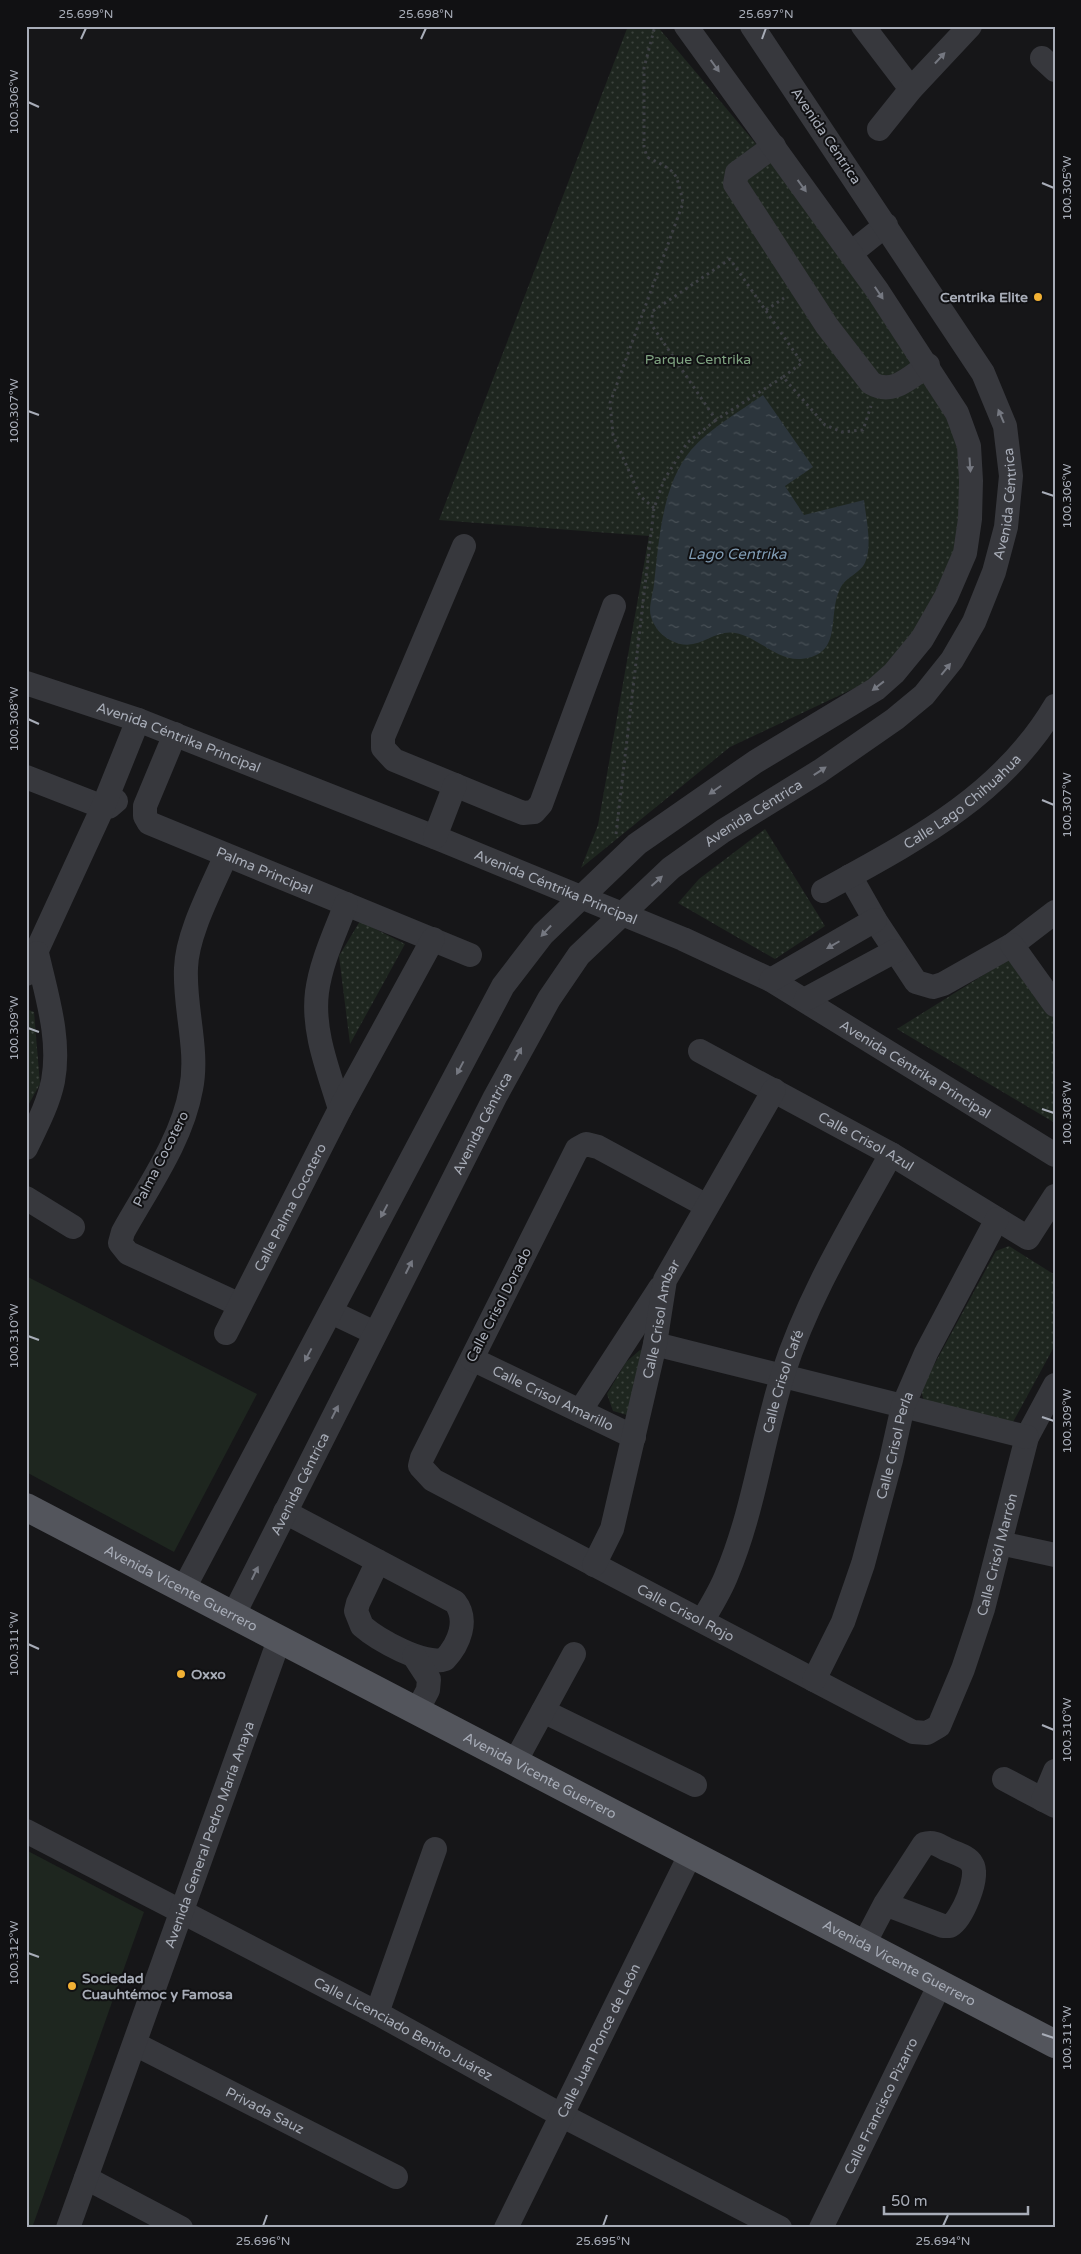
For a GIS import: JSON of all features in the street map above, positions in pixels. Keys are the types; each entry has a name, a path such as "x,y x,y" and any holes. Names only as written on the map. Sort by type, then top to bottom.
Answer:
{"main road":[{"name":"Avenida Vicente Guerrero","path":"26,1507 1055,2044"}],"street":[{"path":"183,1590 503,986 543,934 580,896 637,844 755,762 876,689 894,673 922,639 946,597 965,553 970,519 971,481 969,446 957,413 928,365 851,253 686,26"},
{"name":"Avenida Céntrica","path":"233,1616 495,1097 549,999 579,955 678,862 723,831 820,771 895,719 924,695 952,660 974,622 994,572 1006,527 1011,476 1005,426 983,373 752,26"},
{"path":"863,26 911,89"},
{"path":"879,129 911,89 970,26"},
{"path":"774,146 738,173 735,184 827,326 871,382 877,386 895,387 928,365"},
{"path":"851,253 886,226"},
{"path":"464,546 383,737 383,748 394,760 458,787 523,813 529,813 538,809 614,606"},
{"name":"Avenida Céntrika Principal","path":"26,683 175,734 439,839 580,896 771,980 806,999 1055,1154"},
{"name":"Calle Lago Chihuahua","path":"824,891 921,837 985,790 1043,725 1055,706"},
{"path":"26,974 143,722"},
{"name":"Palma Principal","path":"175,734 145,806 145,816 154,825 470,954"},
{"path":"26,777 103,807"},
{"path":"439,839 458,787"},
{"name":"Palma Cocotero","path":"226,855 194,933 186,967 186,1001 193,1054 192,1087 187,1110 123,1232 120,1243 128,1254 240,1305"},
{"path":"850,876 875,920 916,982 933,987 943,984 1012,945 1055,912"},
{"path":"340,1109 318,1032 316,1013 317,992 324,965 346,904"},
{"path":"771,980 875,920"},
{"name":"Calle Palma Cocotero","path":"226,1333 340,1109 433,939"},
{"path":"1012,945 1055,1004"},
{"path":"806,999 895,951"},
{"path":"26,1148 43,1113 53,1081 55,1054 54,1032 37,953"},
{"name":"Calle Crisol Azul","path":"700,1051 891,1154 1028,1238 1055,1196"},
{"name":"Calle Crisol Ambar","path":"594,1565 612,1529 655,1344 665,1280 774,1090"},
{"name":"Calle Crisol Dorado","path":"433,1480 421,1470 420,1463 577,1148 586,1144 598,1147 707,1206"},
{"name":"Calle Crisol Café","path":"702,1621 727,1575 743,1526 782,1376 796,1334 822,1280 891,1154"},
{"path":"26,1198 74,1227"},
{"name":"Calle Crisol Perla","path":"814,1680 843,1622 863,1564 891,1460 903,1406 926,1353 997,1220"},
{"path":"580,1411 665,1280"},
{"path":"331,1312 375,1334"},
{"path":"655,1344 1027,1437"},
{"name":"Calle Crisol Amarillo","path":"472,1359 634,1437"},
{"name":"Calle Crisól Marrón","path":"939,1726 966,1660 983,1609 1027,1437 1055,1385"},
{"name":"Calle Crisol Rojo","path":"433,1480 913,1732 927,1733 939,1726"},
{"path":"285,1512 378,1561 455,1602 460,1608 462,1625 445,1659 431,1661 414,1656 368,1631 358,1618 358,1604 378,1561"},
{"path":"1000,1543 1055,1555"},
{"name":"Avenida General Pedro María Anaya","path":"68,2228 279,1640"},
{"path":"515,1762 574,1654"},
{"path":"414,1656 429,1679 428,1690 417,1711"},
{"path":"543,1711 695,1785"},
{"path":"1004,1779 1049,1803 1055,1771"},
{"name":"Calle Licenciado Benito Juárez","path":"26,1830 377,2013 561,2115 780,2228"},
{"path":"377,2013 435,1849"},
{"name":"Calle Juan Ponce de León","path":"506,2228 691,1853"},
{"path":"864,1944 885,1904"},
{"name":"Calle Francisco Pizarro","path":"821,2228 940,1984"},
{"name":"Privada Sauz","path":"135,2044 396,2177"},
{"path":"86,2178 181,2228"}],"path":[{"path":"654,508 640,496 613,435 610,403 684,203 677,174 673,170 647,157 644,147 644,68 655,26"},
{"path":"611,867 622,794 654,508 664,480 687,442 802,362 730,259 653,311 651,324 716,420"},
{"path":"644,314 652,316"},
{"path":"783,377 825,425 842,432 863,430 877,386"}],"green space":[{"name":"Parque Centrika","path":"628,26 657,26 848,253 966,447 961,554 893,670 730,747 581,868 598,825 649,536 439,520"},
{"path":"765,829 825,926 775,959 678,903 699,879"},
{"path":"360,921 405,944 350,1044 339,956"},
{"path":"1009,959 1055,1018 1055,1123 897,1029"},
{"path":"26,1009 34,1012 40,1084 26,1109"},
{"path":"1009,1246 1055,1275 1055,1345 1013,1422 928,1405 923,1398 921,1389 996,1251"},
{"path":"26,1276 257,1394 174,1552 26,1472"},
{"path":"640,1350 644,1351 627,1415 613,1411 607,1394 626,1362"},
{"name":"Sociedad Cuauhtémoc y Famosa","path":"26,1850 144,1912 32,2228 26,2228"}],"water":[{"name":"Lago Centrika","path":"763,395 813,467 785,486 804,515 864,500 869,538 866,560 861,568 841,587 837,598 832,632 824,650 815,656 801,659 792,659 775,653 744,635 735,633 726,633 689,645 680,644 670,640 661,633 654,624 650,613 660,531 668,496 681,464 691,450 707,435"}],"place":[{"name":"Centrika Elite","path":"1038,297"},
{"name":"Oxxo","path":"181,1674"},
{"name":"Sociedad Cuauhtémoc y Famosa","path":"72,1986"}]}
